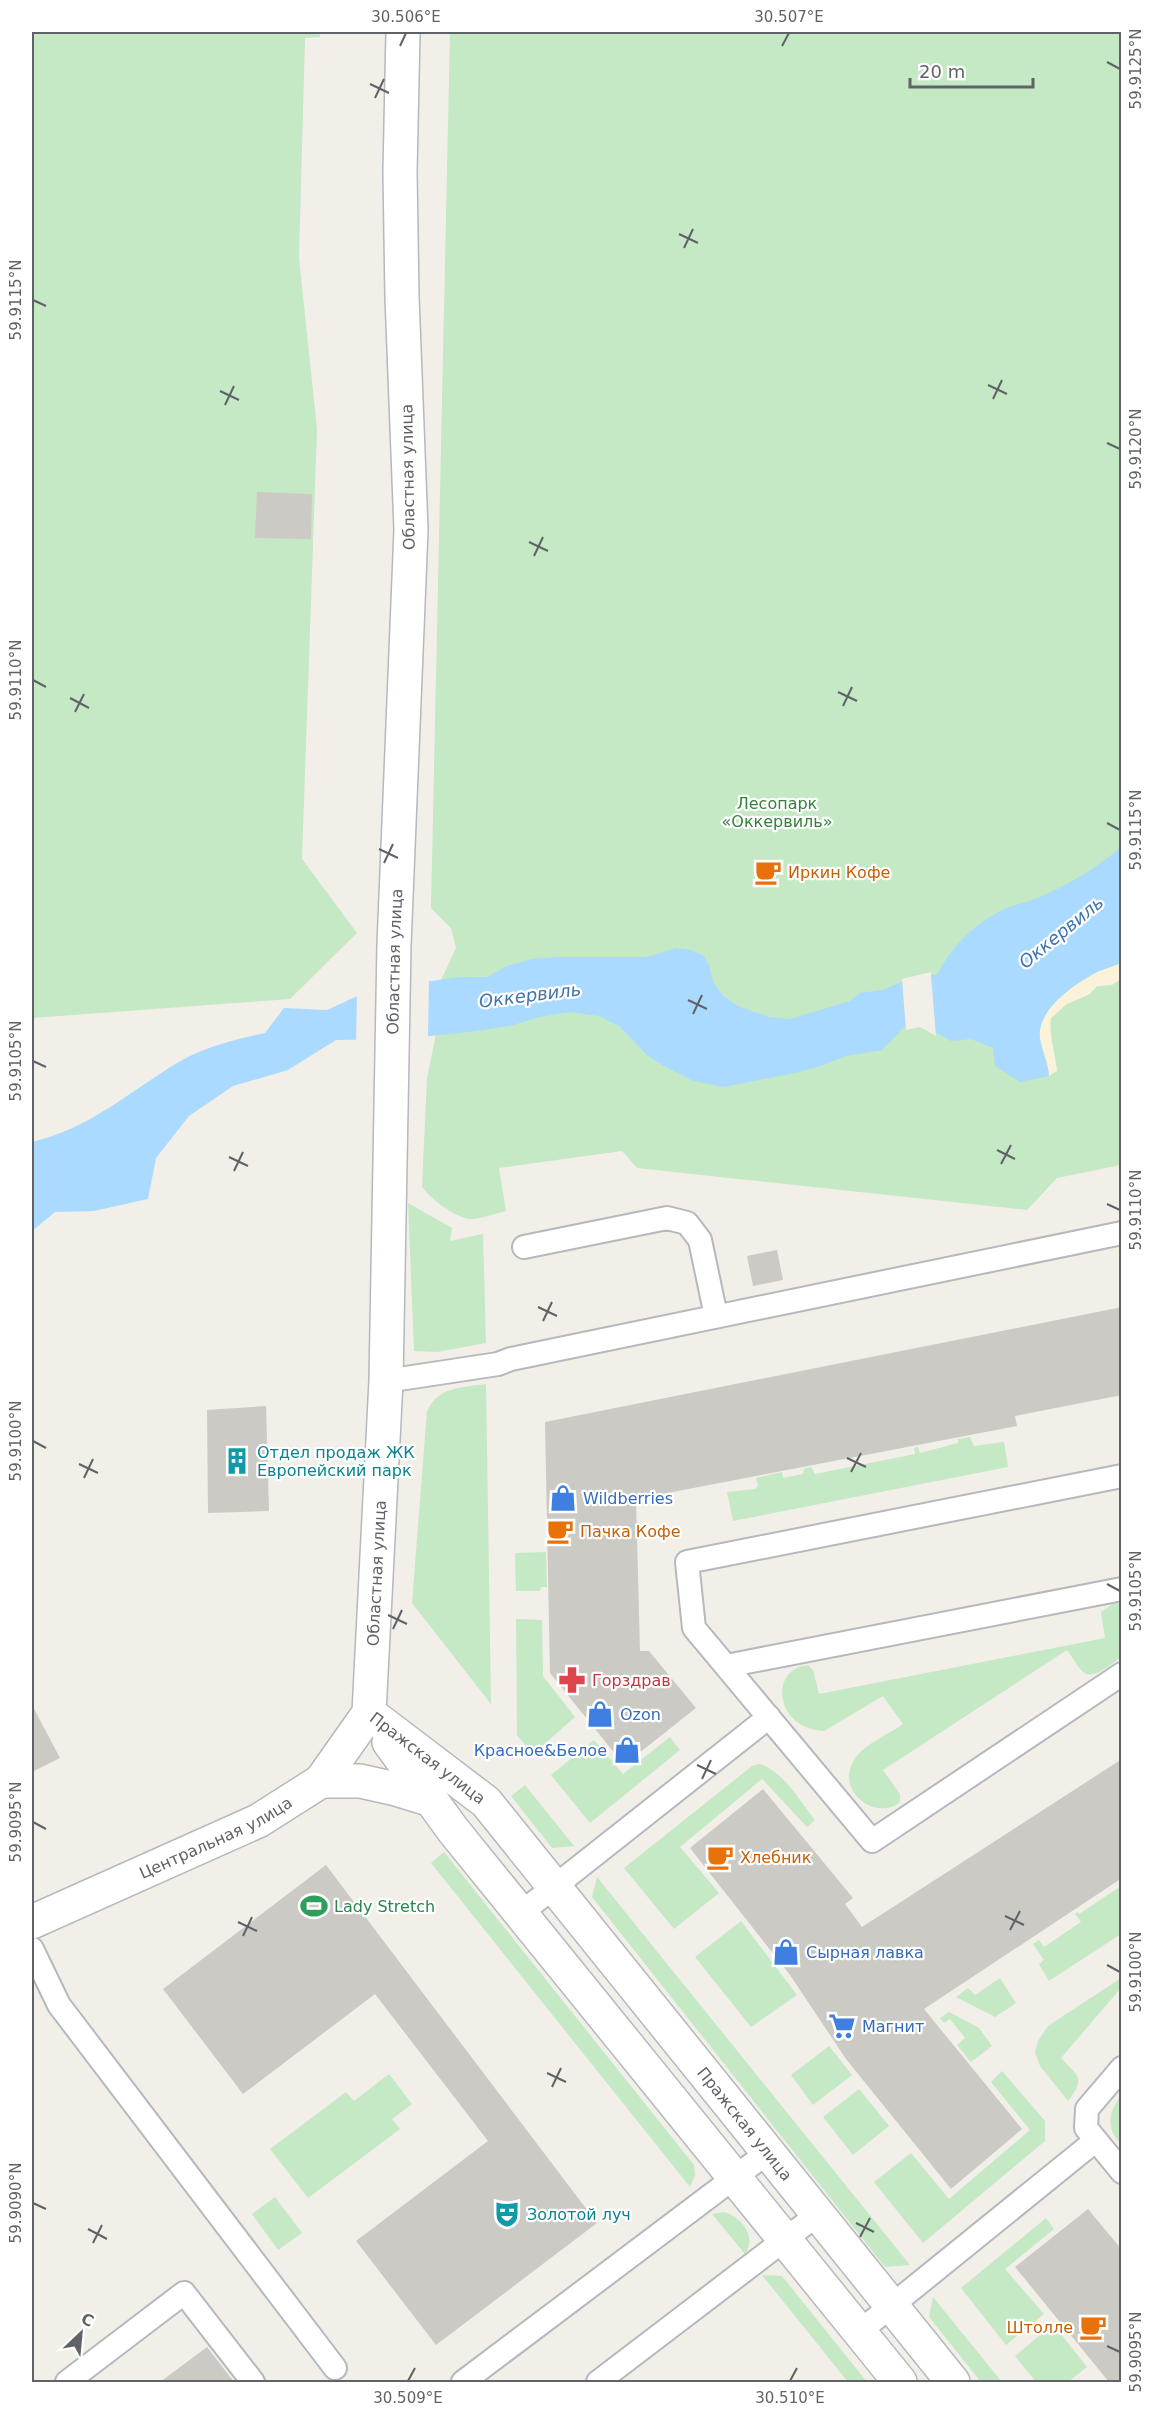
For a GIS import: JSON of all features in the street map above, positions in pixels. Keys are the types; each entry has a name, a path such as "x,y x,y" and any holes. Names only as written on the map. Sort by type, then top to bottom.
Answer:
{"street":[{"name":"Областная улица","path":"369,1713 386,1381 394,945 411,530 402,297 400,172 403,32"},
{"name":"Центральная улица","path":"32,1922 258,1821 321,1781 369,1713"},
{"name":"Пражская улица","path":"369,1713 432,1800 521,1913 900,2382"},
{"name":"Пражская улица","path":"369,1713 486,1802 953,2382"},
{"path":"321,1781 360,1781 432,1800"}],"lane":[{"path":"524,1247 667,1218 687,1223 700,1240 716,1316"},
{"path":"386,1381 498,1364 511,1359 1122,1233"},
{"path":"1122,1476 687,1562 694,1628 872,1841 1122,1674"},
{"path":"726,1666 1122,1589"},
{"path":"521,1913 769,1717"},
{"path":"32,1948 59,2005 335,2368"},
{"path":"1122,2068 1087,2109 1086,2128 1122,2172"},
{"path":"858,2332 1095,2141"},
{"path":"463,2382 767,2152"},
{"path":"598,2382 817,2215"},
{"path":"67,2382 184,2293 253,2382"}],"green space":[{"path":"32,32 320,32 320,37 305,38 299,258 317,429 302,859 357,933 290,999 32,1018"},
{"name":"Лесопарк «Оккервиль»","path":"450,32 1121,32 1121,1165 1057,1178 1027,1210 637,1168 622,1151 499,1168 506,1211 478,1218 469,1219 449,1211 422,1187 427,1078 442,1005 441,980 456,948 451,928 431,908"},
{"path":"408,1203 452,1228 450,1241 483,1234 486,1343 437,1352 414,1351"},
{"path":"486,1384 491,1704 412,1603 427,1411 432,1403 444,1393"},
{"path":"970,1437 974,1446 1004,1442 1008,1467 733,1521 727,1492 755,1489 758,1486 756,1478 782,1472 783,1478 803,1474 804,1469 811,1467 815,1474 915,1454 914,1448 918,1447 920,1453 958,1443 958,1439"},
{"path":"546,1552 547,1587 541,1587 540,1591 516,1591 515,1553"},
{"path":"1114,1603 1121,1604 1121,1657 1102,1671 1086,1674 1067,1650 883,1770 900,1794 900,1802 890,1807 879,1808 859,1799 849,1780 850,1768 861,1751 903,1724 883,1696 824,1731 807,1727 795,1720 787,1710 783,1698 783,1686 787,1676 796,1669 808,1665 813,1670 819,1694 1105,1638 1101,1612"},
{"path":"516,1619 542,1620 543,1676 575,1717 533,1754 517,1735"},
{"path":"670,1737 680,1750 590,1823 551,1775 594,1740 623,1774"},
{"path":"760,1764 784,1780 815,1820 807,1827 762,1779 680,1847 719,1893 674,1929 624,1868 752,1766"},
{"path":"525,1785 574,1846 552,1848 511,1796"},
{"path":"444,1852 694,2165 695,2175 690,2187 431,1863"},
{"path":"597,1877 910,2265 885,2267 592,1897"},
{"path":"1121,1886 1121,1934 1049,1981 1039,1964 1044,1960 1033,1944 1039,1940 1044,1947 1081,1922 1075,1914 1077,1912 1079,1914"},
{"path":"741,1921 797,1995 751,2027 695,1957"},
{"path":"1000,1978 1016,2003 995,2017 956,1997 968,1988 975,1995"},
{"path":"1121,1978 1121,1988 1061,2058 1078,2078 1077,2087 1068,2101 1040,2066 1035,2052 1038,2041 1048,2026"},
{"path":"949,2012 979,2028 992,2046 971,2062 957,2045 965,2038 950,2019 944,2023 940,2018"},
{"path":"829,2046 852,2075 813,2105 791,2075"},
{"path":"1002,2071 1045,2121 1045,2141 923,2243 874,2182 911,2153 949,2199 1030,2130 991,2082"},
{"path":"389,2074 412,2104 392,2119 400,2129 308,2198 270,2149 346,2092 354,2101"},
{"path":"859,2089 889,2126 853,2155 823,2117"},
{"path":"1121,2096 1121,2144 1113,2132 1110,2120 1113,2108"},
{"path":"275,2197 302,2233 278,2250 252,2214"},
{"path":"724,2212 737,2218 746,2228 749,2241 745,2254 712,2214"},
{"path":"1046,2218 1054,2229 1005,2269 1044,2314 1006,2345 961,2288"},
{"path":"762,2275 782,2276 867,2382 848,2382"},
{"path":"933,2297 1002,2382 981,2382 929,2317"},
{"path":"1053,2324 1087,2367 1068,2382 1036,2382 1015,2356"}],"sand":[{"path":"1121,963 1121,979 1112,985 1097,986 1090,994 1067,1004 1051,1018 1051,1038 1057,1071 1049,1076 1040,1039 1040,1028 1044,1018 1059,998 1080,982 1099,971"}],"water":[{"name":"Оккервиль","path":"1121,847 1121,963 1099,971 1080,982 1059,998 1044,1018 1040,1028 1040,1039 1049,1076 1020,1082 995,1066 993,1048 971,1039 951,1041 921,1024 906,1025 882,1050 846,1056 795,1073 724,1087 693,1081 664,1066 648,1056 619,1026 599,1016 570,1012 539,1017 510,1026 476,1031 403,1039 336,1040 288,1070 233,1086 189,1116 156,1158 148,1199 94,1211 55,1212 32,1231 32,1142 53,1136 90,1119 198,1052 265,1033 284,1008 327,1010 364,993 401,985 461,977 487,977 507,966 532,959 647,957 676,948 691,950 704,956 713,982 723,996 738,1006 768,1017 790,1019 850,1001 860,993 882,990 909,979 938,974 950,953 966,935 996,913 1042,896 1066,884 1095,867"}],"pier":[{"path":"931,972 936,1036 920,1027 906,1030 902,979"},
{"path":"429,978 428,1038 403,1042 356,1043 357,993"}],"building":[{"path":"257,492 312,494 311,539 255,538"},
{"name":"Иркин Кофе","path":"765,861 780,873 771,884 756,872"},
{"path":"777,1250 783,1280 753,1286 747,1256"},
{"path":"1122,1307 1122,1395 1015,1416 1017,1426 636,1499 640,1651 649,1651 696,1708 624,1765 550,1673 545,1422"},
{"name":"Отдел продаж ЖК Европейский парк","path":"266,1406 269,1511 208,1513 207,1410"},
{"path":"32,1705 60,1758 32,1772"},
{"path":"1122,1759 1122,1878 924,2009 1022,2129 951,2189 846,2059 790,1975 690,1848 763,1789 853,1898 845,1904 862,1927"},
{"path":"326,1865 597,2223 436,2345 356,2241 488,2141 375,1994 243,2094 163,1989"},
{"path":"1088,2209 1122,2250 1122,2382 1109,2382 1015,2267"},
{"path":"207,2347 234,2382 160,2382"}],"place":[{"name":"Иркин Кофе","path":"768,872"},
{"name":"Отдел продаж ЖК Европейский парк","path":"237,1461"},
{"name":"Wildberries","path":"563,1498"},
{"name":"Пачка Кофе","path":"560,1531"},
{"name":"Горздрав","path":"572,1680"},
{"name":"Ozon","path":"600,1714"},
{"name":"Красное&Белое","path":"627,1750"},
{"name":"Хлебник","path":"720,1857"},
{"name":"Lady Stretch","path":"314,1906"},
{"name":"Сырная лавка","path":"786,1952"},
{"name":"Магнит","path":"842,2026"},
{"name":"Золотой луч","path":"507,2214"},
{"name":"Штолле","path":"1093,2327"}]}
